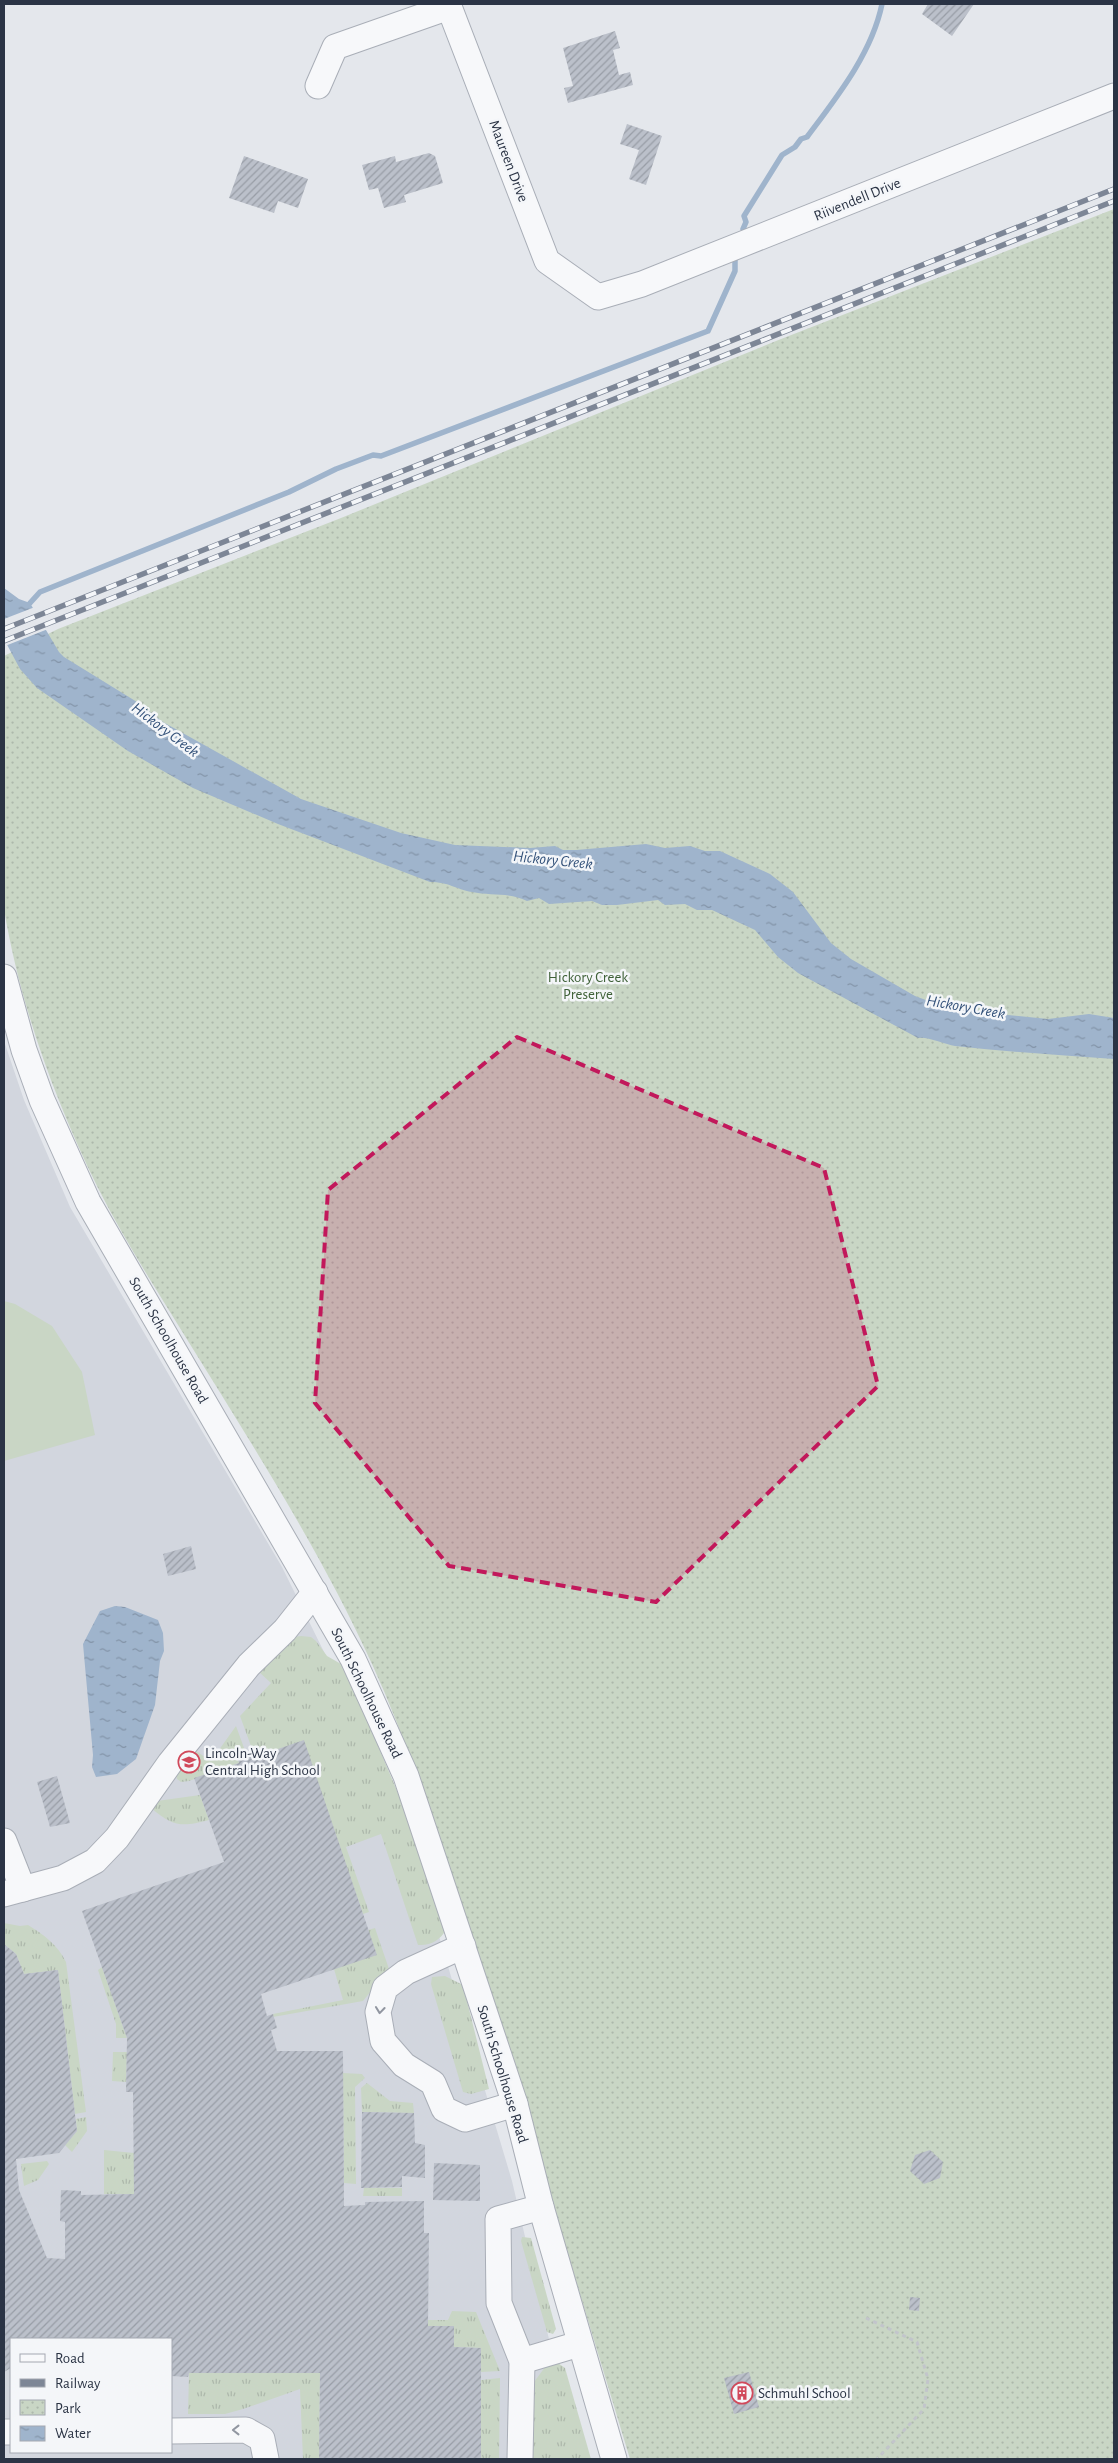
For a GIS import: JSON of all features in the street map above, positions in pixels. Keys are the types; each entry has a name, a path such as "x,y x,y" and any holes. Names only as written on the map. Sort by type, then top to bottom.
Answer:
{"street":[{"path":"318,86 335,47 448,5"},
{"name":"Maureen Drive","path":"448,5 547,261 598,297"},
{"name":"Riivendell Drive","path":"598,297 642,284 1114,96"},
{"name":"South Schoolhouse Road","path":"4,977 24,1050 42,1100 88,1202 353,1659 406,1776 515,2104 579,2344 614,2459"},
{"path":"4,1842 14,1892 63,1878 95,1861 117,1838 170,1763 249,1665 285,1630 315,1592"},
{"path":"462,1946 406,1972 385,1988 378,2012 383,2040 404,2065 434,2083 444,2109 465,2119 515,2104"},
{"path":"520,2459 522,2361 498,2303 498,2219 541,2207"},
{"path":"522,2361 579,2344"},
{"path":"172,2430 246,2430 262,2439 266,2459"}],"path":[{"path":"866,2318 917,2342 928,2379 924,2409 877,2459"}],"highlighted area":[{"path":"517,1037 824,1168 878,1386 656,1602 449,1566 315,1403 328,1190"}],"shaded area":[{"name":"Lincoln-Way Central High School","path":"4,1041 24,1100 70,1207 282,1567 329,1662 410,1839 512,2181 577,2459 4,2459"}],"green space":[{"name":"Hickory Creek Preserve","path":"1114,209 1114,2459 630,2459 541,2166 447,1867 420,1785 389,1704 352,1622 309,1540 108,1208 67,1121 41,1052 19,981 4,909 4,656 58,629 341,518 776,341"},
{"path":"4,1301 15,1304 52,1326 82,1372 95,1435 4,1461"},
{"path":"294,1637 311,1637 327,1656 341,1664 354,1689 403,1805 446,1930 441,1937 431,1943 418,1945 381,1834 346,1847 369,1912 363,1914 303,1741 255,1757 240,1716 271,1683 259,1672"},
{"path":"236,1726 247,1756 238,1759 239,1763 189,1781 181,1782 177,1779 176,1775 193,1749 211,1761"},
{"path":"200,1795 209,1820 192,1824 179,1824 166,1819 152,1809 157,1801"},
{"path":"4,1923 20,1926 28,1925 50,1941 59,1950 66,1962 86,2112 75,2114 58,1970 24,1974 16,1954 4,1944"},
{"path":"375,1928 389,1969 363,2001 273,2017 273,2014 343,2000 334,1969 368,1930"},
{"path":"102,1967 127,2038 116,2038 116,2024 98,1970"},
{"path":"445,1976 463,1985 489,2089 471,2094 463,2092 431,1984 432,1977"},
{"path":"113,2052 127,2052 126,2082 112,2081"},
{"path":"343,2073 362,2074 365,2078 355,2087 356,2184 344,2183"},
{"path":"367,2083 390,2101 413,2103 414,2113 362,2112 361,2088"},
{"path":"86,2117 87,2131 72,2152 65,2145 77,2131 76,2119"},
{"path":"104,2150 134,2153 134,2194 104,2194"},
{"path":"47,2161 49,2164 38,2180 24,2186 21,2164"},
{"path":"364,2188 402,2188 402,2196 363,2196"},
{"path":"522,2237 531,2238 556,2329 553,2334 547,2332 521,2241"},
{"path":"452,2311 476,2312 500,2371 481,2372 481,2348 454,2347 454,2326 428,2326 428,2320 448,2320"},
{"path":"548,2363 558,2363 565,2368 591,2459 533,2459 534,2382"},
{"path":"189,2373 320,2373 319,2459 303,2459 300,2389 225,2414 188,2414"},
{"path":"500,2378 499,2459 481,2459 481,2380"}],"water":[{"name":"Hickory Creek","path":"4,588 19,599 30,603 59,652 64,657 137,702 163,722 301,799 401,833 455,845 530,848 555,846 563,850 576,850 646,844 665,848 690,846 705,851 720,851 770,874 793,892 831,943 851,959 915,996 942,1006 959,1006 988,1013 1048,1019 1089,1014 1114,1018 1114,1059 955,1046 931,1039 918,1038 798,973 778,957 755,930 712,910 697,910 685,904 665,905 658,900 617,905 602,905 592,901 549,904 539,898 527,901 514,896 466,891 442,883 430,882 278,824 193,788 128,751 37,688 20,669 4,639"},
{"path":"115,1606 125,1607 158,1620 163,1633 164,1651 160,1661 155,1705 136,1759 117,1774 96,1777 92,1767 93,1755 83,1644 100,1611"}],"pier":[{"path":"35,607 48,629 5,646 4,619"}],"building":[{"path":"928,4 974,4 952,36 922,14"},
{"path":"615,31 620,48 613,50 619,75 630,72 633,85 568,103 564,88 573,86 563,48"},
{"path":"627,124 662,136 646,185 629,179 639,150 620,144"},
{"path":"429,153 435,156 443,183 404,195 406,202 384,208 378,188 369,190 362,165 395,156 396,162"},
{"path":"244,156 308,179 298,208 278,201 274,213 229,198"},
{"path":"191,1546 196,1569 168,1576 163,1554"},
{"name":"Lincoln-Way Central High School","path":"304,1740 377,1955 261,1994 267,2016 273,2014 277,2028 271,2030 277,2051 343,2051 344,2206 365,2205 365,2202 424,2201 424,2233 429,2233 428,2326 454,2326 454,2347 481,2348 481,2459 319,2459 320,2373 189,2373 188,2377 172,2376 172,2338 10,2338 10,2369 4,2372 4,1944 16,1954 24,1974 58,1970 77,2131 59,2153 16,2159 19,2190 47,2258 65,2259 65,2222 60,2221 61,2190 81,2191 81,2195 134,2194 133,2092 126,2092 127,2038 82,1911 224,1862 194,1778 239,1763 238,1759 254,1753 255,1757"},
{"path":"57,1776 70,1823 50,1827 37,1782"},
{"path":"362,2112 414,2113 415,2143 425,2145 425,2178 402,2176 402,2187 361,2188"},
{"path":"930,2150 943,2162 940,2178 924,2184 910,2171 915,2155"},
{"path":"434,2163 480,2165 480,2201 433,2200"},
{"path":"910,2297 920,2298 919,2311 909,2310"},
{"name":"Schmuhl School","path":"749,2372 759,2407 734,2414 724,2378"}],"waterway":[{"path":"743,229 746,222 744,216 782,155 795,147 801,139 807,137 852,74 870,40 882,4"},
{"path":"30,603 40,592 289,492 336,469 373,455 381,456 708,331 735,271 735,255"}],"railway":[{"path":"4,629 1114,189"},
{"path":"4,641 1114,201"}],"place":[{"name":"Lincoln-Way Central High School","path":"189,1762"},
{"name":"Schmuhl School","path":"742,2393"}]}
